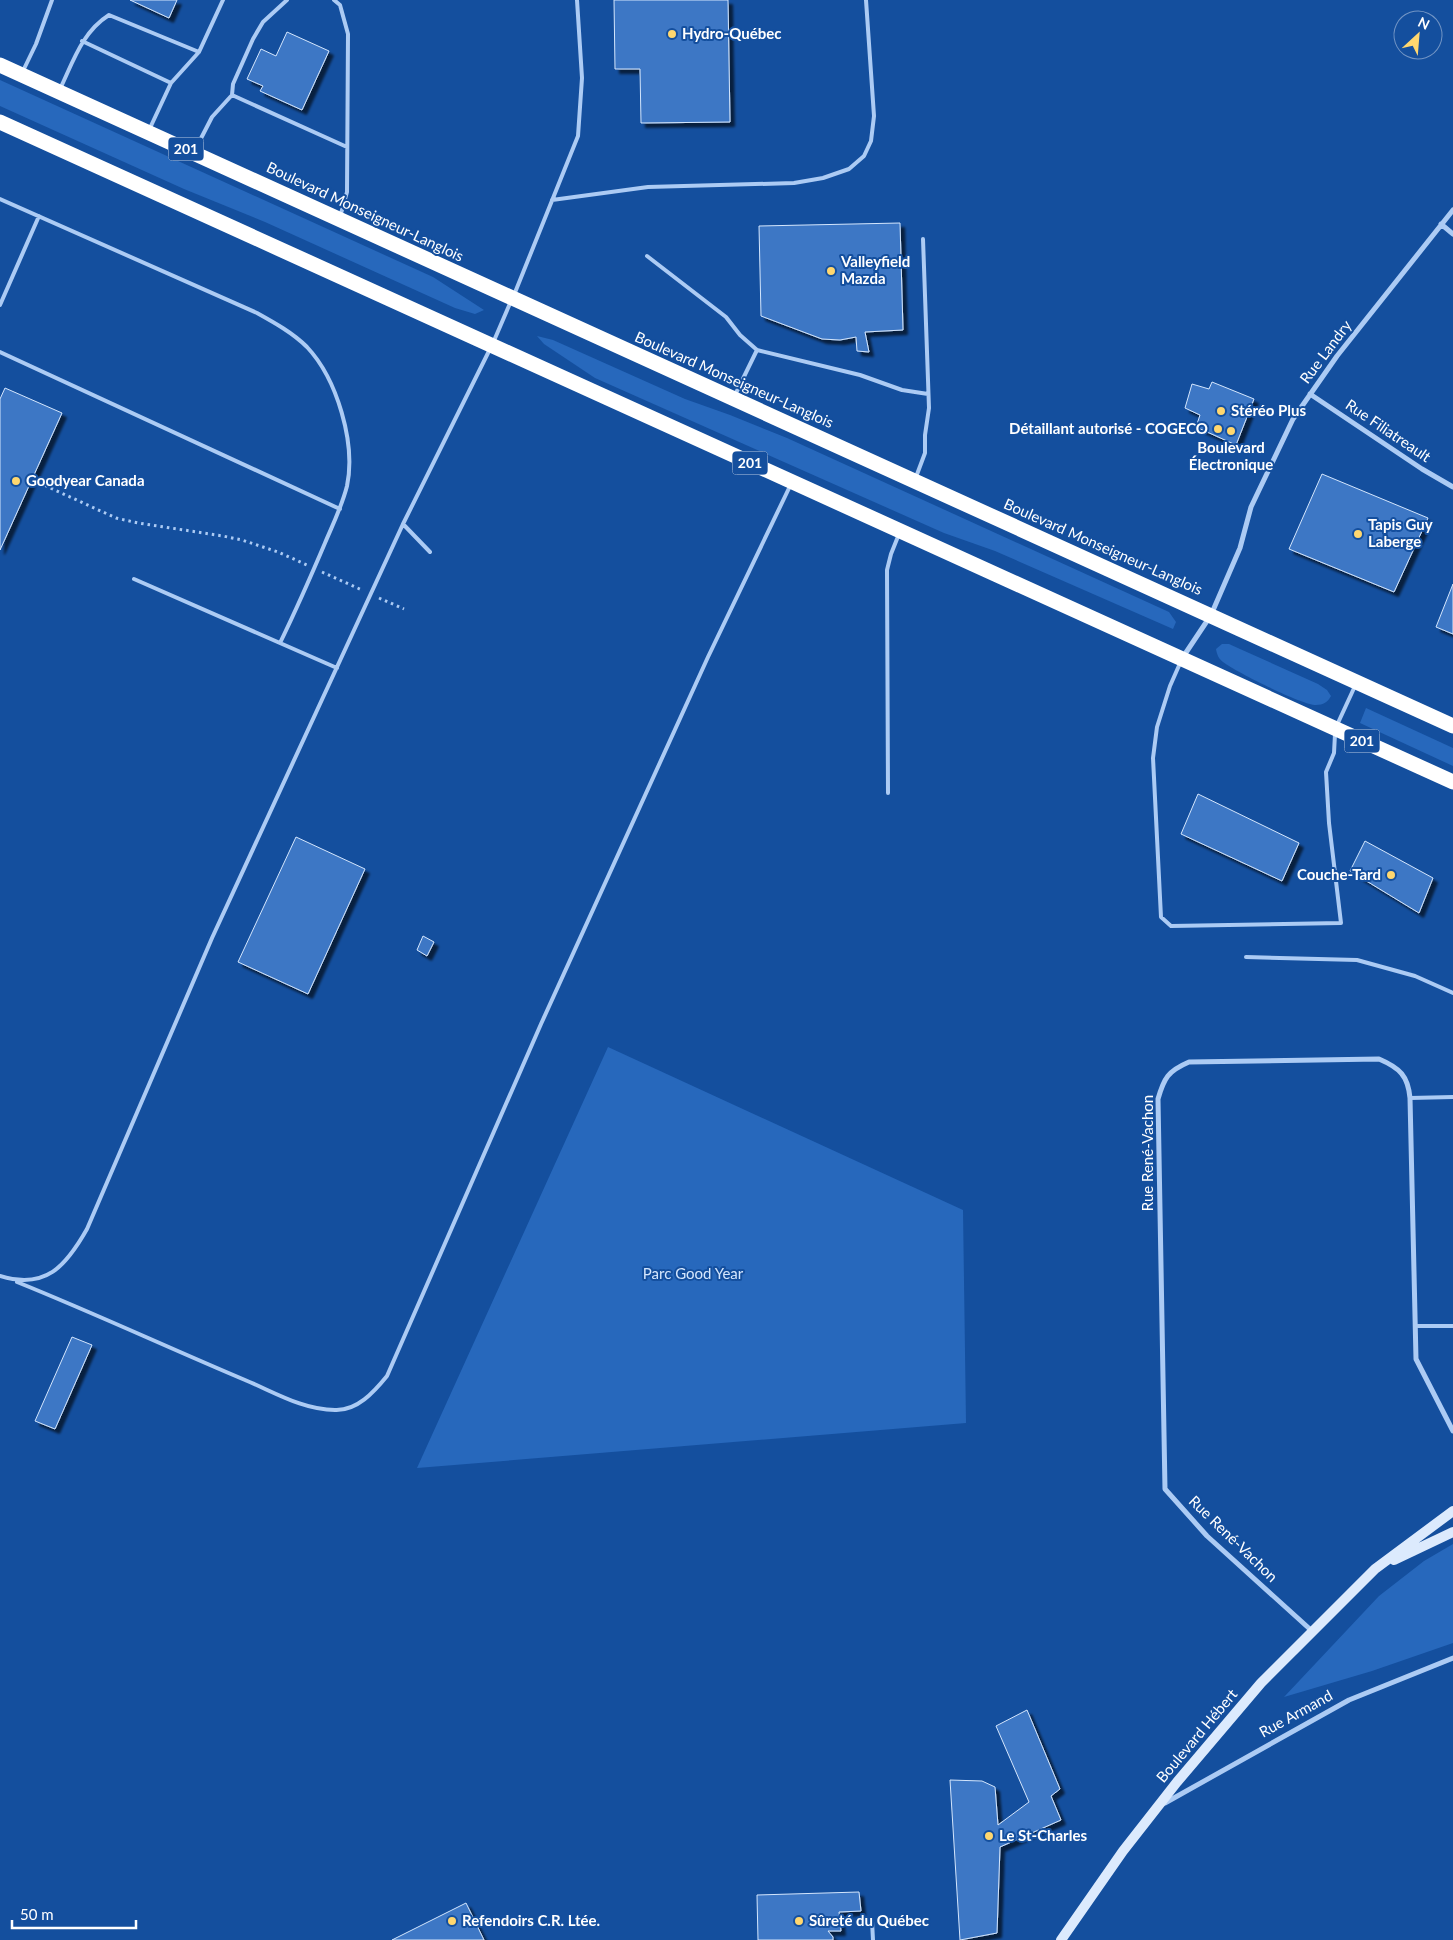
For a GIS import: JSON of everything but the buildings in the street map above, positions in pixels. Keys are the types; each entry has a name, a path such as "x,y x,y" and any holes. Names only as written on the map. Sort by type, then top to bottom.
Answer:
{"highway":[{"name":"Boulevard Monseigneur-Langlois","path":"0,65 1453,726"},
{"name":"201","path":"0,122 1453,782"}],"main road":[{"name":"Boulevard Hébert","path":"1061,1940 1123,1851 1261,1683 1375,1569 1453,1511"},
{"name":"Boulevard Hébert","path":"1375,1569 1453,1532"}],"street":[{"name":"Rue Landry","path":"1182,659 1211,615 1240,548 1251,507 1288,428 1337,356 1453,210"},
{"path":"1442,224 1453,234"},
{"name":"Rue Filiatreault","path":"1310,394 1453,488"},
{"name":"Rue René-Vachon","path":"1312,1631 1207,1536 1165,1489 1158,1099 1164,1080 1176,1068 1189,1062 1379,1059 1394,1066 1408,1083 1410,1098 1416,1359 1453,1431"},
{"name":"Rue Armand","path":"1158,1807 1350,1700 1453,1658"}],"lane":[{"path":"21,74 36,44 52,0"},
{"path":"148,132 171,82 199,52 222,0"},
{"path":"194,153 212,117 232,95 233,84 253,39 263,22 287,0"},
{"path":"334,0 340,5 348,34 347,192 344,208 339,219"},
{"path":"13,1280 28,1280 51,1273 70,1256 86,1229 212,938 403,524 492,345 578,136 582,78 576,0"},
{"path":"552,200 648,187 794,183 823,178 850,169 864,156 872,140 874,116 866,0"},
{"path":"59,92 82,41 101,20 109,15 199,52"},
{"path":"82,41 171,82"},
{"path":"232,95 347,148"},
{"path":"0,198 257,313 294,336 308,348 320,364 332,386 345,424 349,465 347,485 340,509 280,643"},
{"path":"0,305 39,216"},
{"path":"914,481 925,453 925,435 929,408 923,239"},
{"path":"647,256 726,317 757,350 860,375 902,390 928,394"},
{"path":"733,399 757,350"},
{"path":"0,352 340,509"},
{"path":"0,1276 94,1313 192,1358 311,1408 337,1411 356,1405 372,1395 387,1376 541,1024 708,657 792,482"},
{"path":"403,524 430,552"},
{"path":"888,793 887,570 900,531"},
{"path":"134,579 337,668"},
{"path":"1182,659 1170,686 1157,727 1153,758 1161,917 1170,926 1341,923 1329,822 1326,772 1334,753 1335,729 1356,682"},
{"path":"1246,957 1357,960 1415,976 1453,993"},
{"path":"1410,1098 1453,1097"},
{"path":"1416,1326 1453,1326"},
{"path":"872,1921 873,1940"}],"path":[{"path":"33,480 126,521 223,536 278,552 404,609"}],"green space":[{"path":"0,80 433,277 484,310 475,314 455,308 265,222 184,189 0,106"},
{"path":"537,336 553,340 685,399 787,438 1169,612 1176,622 1173,629 995,551 944,533 595,378 544,344"},
{"path":"1222,644 1229,644 1318,684 1327,690 1331,696 1325,703 1309,704 1269,687 1222,661 1218,657 1216,649"},
{"path":"1366,708 1453,748 1453,766 1360,723"},
{"name":"Parc Good Year","path":"608,1047 963,1210 966,1423 417,1468"},
{"path":"1453,1544 1453,1643 1372,1671 1284,1697 1379,1596 1424,1561"}],"place":[{"name":"Hydro-Québec","path":"672,34"},
{"name":"Valleyfield Mazda","path":"831,271"},
{"name":"Stéréo Plus","path":"1221,411"},
{"name":"Détaillant autorisé - COGECO","path":"1218,429"},
{"name":"Boulevard Électronique","path":"1231,431"},
{"name":"Goodyear Canada","path":"16,481"},
{"name":"Tapis Guy Laberge","path":"1358,534"},
{"name":"Couche-Tard","path":"1391,875"},
{"name":"Le St-Charles","path":"989,1836"},
{"name":"Refendoirs C.R. Ltée.","path":"452,1921"},
{"name":"Sûreté du Québec","path":"799,1921"}]}
